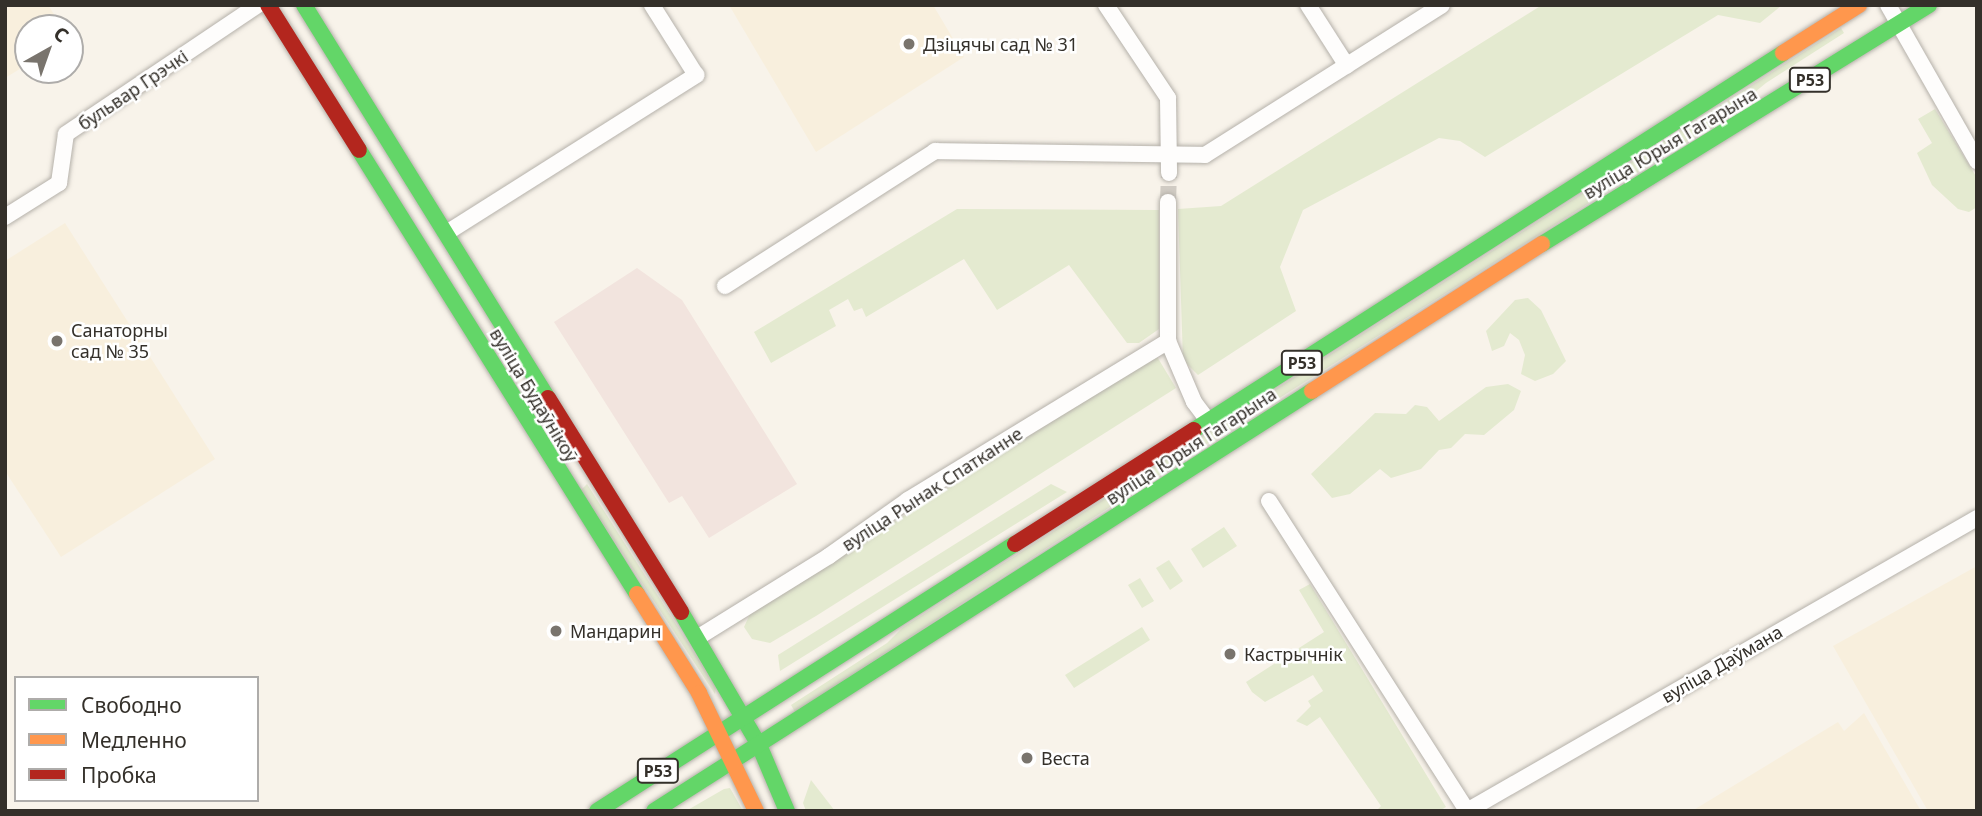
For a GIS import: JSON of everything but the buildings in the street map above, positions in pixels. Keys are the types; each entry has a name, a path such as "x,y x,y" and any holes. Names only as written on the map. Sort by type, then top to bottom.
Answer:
{"main road":[{"name":"вуліца Будаўнікоў","path":"268,5 719,731 756,811"},
{"name":"вуліца Будаўнікоў","path":"304,5 448,232 569,436 744,716 787,811"},
{"name":"вуліца Юрыя Гагарына","path":"597,811 1859,5"},
{"name":"вуліца Юрыя Гагарына","path":"654,811 1530,251 1929,5"},
{"path":"421,250 448,232"},
{"path":"549,454 569,436"}],"street":[{"name":"бульвар Грэчкі","path":"5,217 58,183 66,134 258,5"},
{"path":"448,232 696,75 652,5"},
{"path":"1106,5 1168,98 1169,173"},
{"path":"1308,5 1347,66"},
{"path":"725,286 935,150 1205,155 1442,5"},
{"path":"1888,5 1977,161"},
{"path":"1168,202 1167,341 1194,402 1209,422"},
{"name":"вуліца Рынак Спатканне","path":"697,638 829,556 908,500 1167,341"},
{"path":"1269,501 1467,811"},
{"name":"вуліца Даўмана","path":"1467,811 1977,518"}],"shaded area":[{"path":"5,5 48,5 54,14 14,14 14,73 5,78"},
{"path":"729,5 933,5 964,57 816,152"},
{"path":"65,223 215,459 61,557 5,471 5,261"},
{"path":"637,268 682,300 797,484 709,538 682,496 669,503 554,322"},
{"path":"1977,566 1977,811 1928,811 1833,646"},
{"path":"1864,713 1921,811 1692,811 1838,722 1844,731"}],"green space":[{"path":"1542,5 1782,5 1760,23 1718,15 1485,157 1460,141 1439,138 1303,210 1280,267 1296,311 1198,375 1183,360 1178,209 1221,206"},
{"path":"1841,28 1844,33 1766,83 1722,119 1202,447 795,712 791,705 887,643 902,628"},
{"path":"1935,109 1977,178 1977,207 1969,212 1958,209 1932,185 1917,153 1932,143 1918,119"},
{"path":"957,209 1159,210 1159,329 1139,343 1127,343 1069,265 997,310 964,259 866,317 862,308 854,311 848,299 829,310 836,326 771,363 754,332"},
{"path":"1528,298 1541,310 1566,361 1553,374 1535,381 1521,374 1525,355 1519,340 1510,333 1504,346 1492,351 1486,331 1515,300"},
{"path":"1156,355 1176,388 816,616 770,643 752,639 744,627 750,614"},
{"path":"1508,384 1521,391 1514,410 1484,435 1465,434 1451,448 1439,450 1421,469 1391,478 1380,469 1350,494 1332,498 1311,474 1375,413 1406,414 1415,405 1427,407 1439,421 1486,387"},
{"path":"587,484 716,687 715,694 581,490"},
{"path":"1051,484 1067,492 780,671 778,655"},
{"path":"1224,527 1237,546 1203,568 1191,549"},
{"path":"1169,560 1183,581 1170,590 1156,568"},
{"path":"1140,578 1154,601 1142,608 1128,585"},
{"path":"1310,584 1446,807 1439,811 1376,811 1381,806 1320,717 1307,726 1296,721 1311,706 1308,701 1323,691 1313,675 1265,702 1252,692 1246,682 1324,632 1299,590"},
{"path":"1142,627 1150,640 1074,688 1065,675"},
{"path":"811,780 835,811 806,811 803,803"},
{"path":"730,788 743,811 686,811 724,789"}],"tunnel":[{"path":"1168,202 1169,173"}],"traffic: fast":[{"path":"304,5 548,398"},
{"path":"1542,244 1929,5"},
{"path":"1194,430 1783,53"},
{"path":"359,150 637,594"},
{"path":"654,811 1312,391"},
{"path":"597,811 1015,544"},
{"path":"681,612 759,745 787,811"}],"traffic: slow":[{"path":"1783,53 1859,5"},
{"path":"1312,391 1542,244"},
{"path":"637,594 699,693 756,811"}],"traffic: jam":[{"path":"268,5 359,150"},
{"path":"548,398 681,612"},
{"path":"1015,544 1194,430"}],"place":[{"name":"Дзіцячы сад № 31","path":"909,44"},
{"name":"Санаторны сад № 35","path":"57,341"},
{"name":"Мандарин","path":"556,631"},
{"name":"Кастрычнік","path":"1230,654"},
{"name":"Веста","path":"1027,758"}]}
